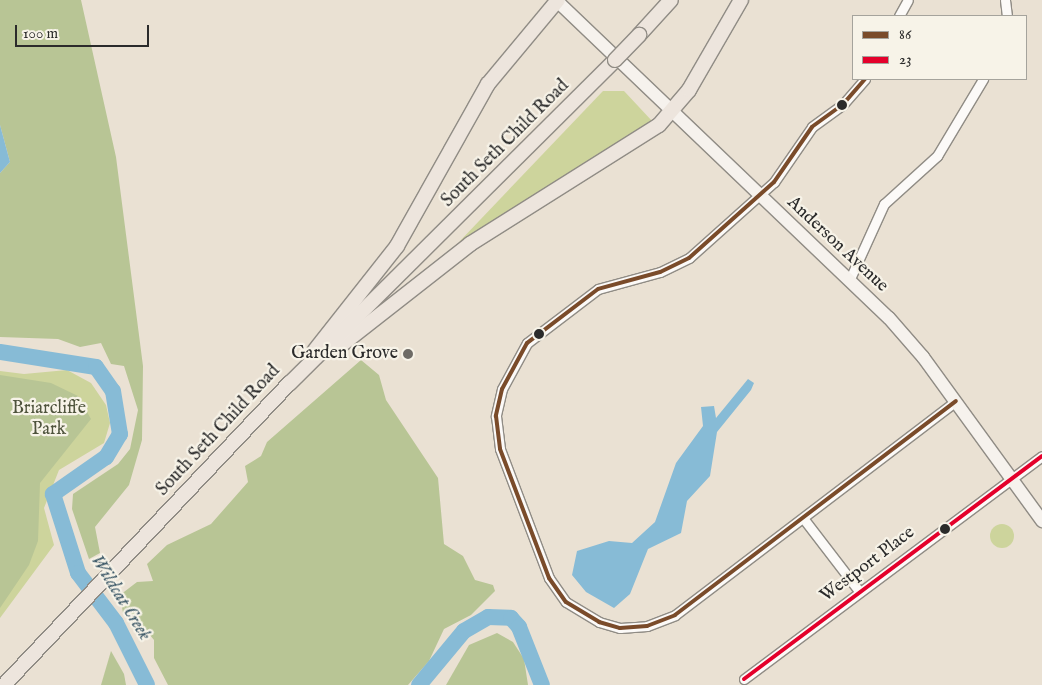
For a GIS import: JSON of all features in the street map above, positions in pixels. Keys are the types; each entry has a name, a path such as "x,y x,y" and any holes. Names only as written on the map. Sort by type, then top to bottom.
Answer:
{"main road":[{"path":"290,383 397,246 488,84 557,0"},
{"name":"Anderson Avenue","path":"557,0 906,337 1013,478 1042,521"},
{"name":"South Seth Child Road","path":"4,685 290,383 590,86 671,0"},
{"path":"290,383 470,244 659,125 689,90 741,0"}],"street":[{"path":"900,15 908,0"},
{"path":"1005,0 1006,15"},
{"path":"864,80 842,105 812,127 787,167 689,258 660,272 598,290 527,343 502,389 496,416 500,449 549,578 566,602 592,620 620,628 647,626 675,615 956,401"},
{"path":"849,281 884,204 937,156 982,80"},
{"name":"Westport Place","path":"744,680 859,590 1042,456"},
{"path":"803,518 859,590"}],"green space":[{"path":"0,0 81,0 116,157 143,366 142,440 129,485 95,527 100,553 89,559 72,509 73,494 118,464 130,449 138,410 124,366 111,364 101,343 80,347 58,339 0,337 0,173 10,162 0,125"},
{"path":"603,91 624,91 653,122 459,242"},
{"path":"361,360 379,375 386,400 438,478 444,544 463,556 475,580 493,585 495,591 471,615 444,629 429,661 408,685 168,685 154,658 154,640 141,624 123,613 120,595 137,582 153,581 147,564 167,545 211,524 248,482 245,466 261,456 267,442"},
{"name":"Briarcliffe Park","path":"67,370 91,383 106,405 110,423 104,443 59,470 44,508 54,545 0,618 0,371 24,374"},
{"name":"Briarcliffe Park","path":"0,375 51,383 78,396 91,419 40,483 38,541 29,565 0,608"},
{"path":"997,524 1007,524 1014,531 1014,541 1007,548 997,548 990,541 990,531"},
{"path":"497,633 513,642 524,659 528,685 446,685 469,645"},
{"path":"111,651 124,674 126,685 101,685"}],"water":[{"path":"0,125 10,162 0,173"},
{"path":"748,379 754,383 751,390 717,432 710,476 687,501 681,533 648,549 630,594 614,608 586,592 572,575 577,551 609,541 632,543 655,522 676,463 703,426 701,407 714,406 716,418"}],"waterway":[{"name":"Wildcat Creek","path":"0,352 96,367 113,391 120,434 106,457 53,494 78,573 116,623 147,685"},
{"name":"Wildcat Creek","path":"419,685 464,631 488,617 511,618 519,627 542,685"}],"transit line":[{"name":"86","path":"864,80 842,105 812,127 774,182 689,258 660,272 598,289 527,343 502,389 496,416 500,449 549,578 566,602 599,622 620,628 647,626 675,615 956,401"},
{"name":"23","path":"744,679 1042,456"}],"place":[{"name":"Garden Grove","path":"408,354"}]}
